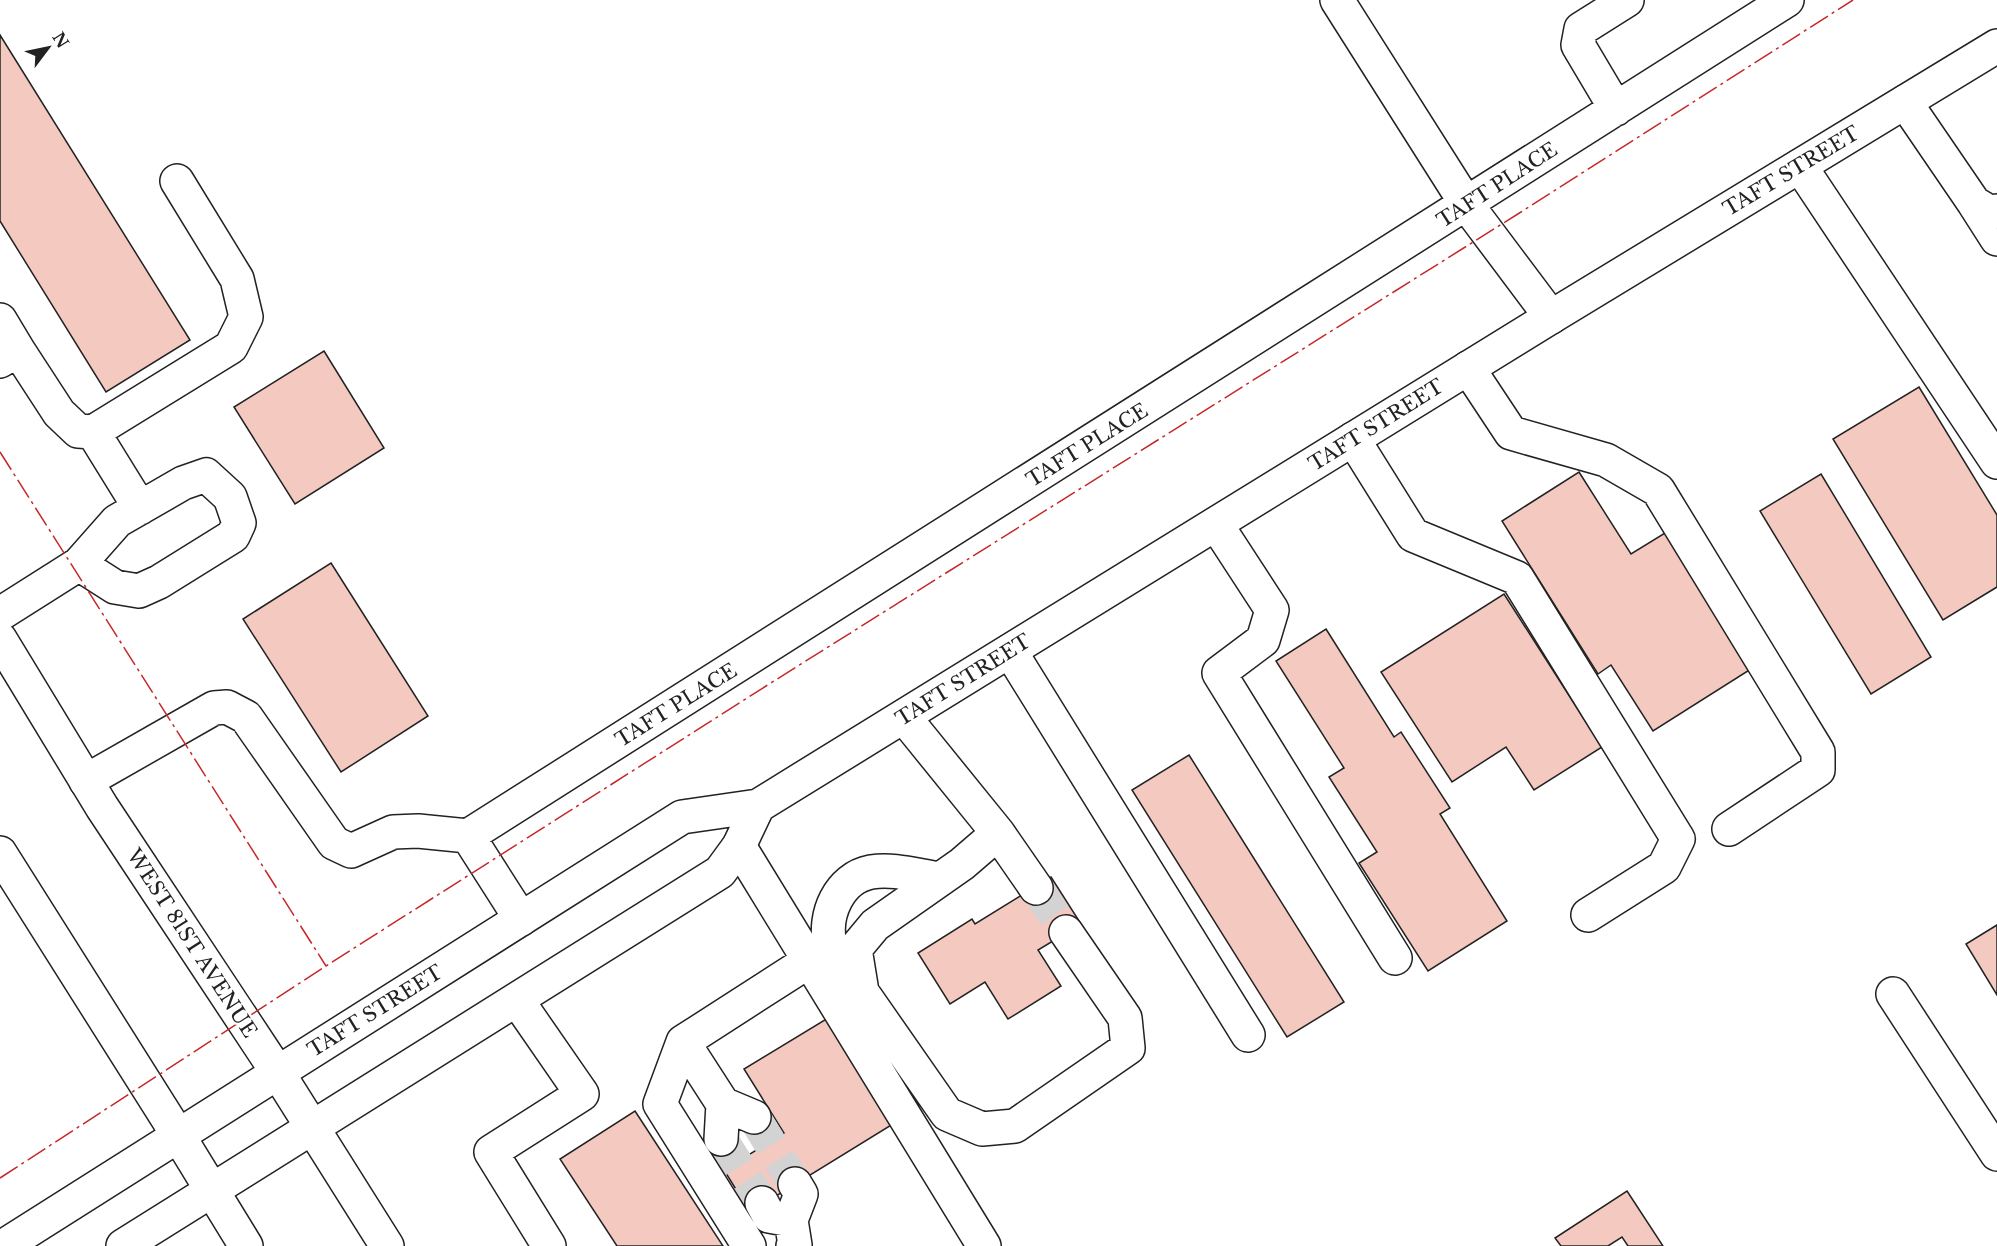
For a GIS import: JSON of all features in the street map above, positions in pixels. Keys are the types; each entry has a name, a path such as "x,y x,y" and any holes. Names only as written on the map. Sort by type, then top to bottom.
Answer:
{"main road":[{"path":"1337,0 1467,205 1551,317"},
{"path":"1616,109 1578,45 1581,29 1627,0"},
{"name":"TAFT PLACE","path":"468,836 1467,205 1787,0"},
{"name":"TAFT STREET","path":"4,1246 682,817 758,806 1551,317 1997,46"},
{"path":"1905,102 1985,207 1997,239"},
{"path":"1800,166 1997,462"},
{"path":"0,320 9,355 58,413 78,431 93,432 231,347 246,317 237,279 177,181"},
{"path":"1468,368 1511,433 1606,460 1658,490 1818,752 1818,770 1729,829"},
{"path":"93,432 140,508"},
{"path":"1353,439 1413,535 1516,578 1678,839 1664,867 1588,915"},
{"path":"0,614 80,564 117,521 183,483 206,475 230,497 239,523 233,536 159,582 139,591 115,587 80,564"},
{"path":"1216,524 1272,610 1263,640 1219,673 1395,958"},
{"name":"WEST 81ST AVENUE","path":"0,639 86,781 278,1073 387,1246"},
{"path":"1010,651 1248,1035"},
{"path":"86,781 213,708 227,707 246,717 334,843 351,851 393,832 418,831 468,836 521,918"},
{"path":"904,717 998,833 1036,888"},
{"path":"123,1246 720,872 738,846 758,806"},
{"path":"862,992 855,949 875,925 962,864 998,833"},
{"path":"738,846 984,1246"},
{"path":"0,853 246,1246"},
{"path":"940,879 890,871 869,872 849,882 835,899 828,926 830,947 947,1114 982,1129 1015,1126 1128,1048 1125,1018 1066,932"},
{"path":"749,1246 660,1104 684,1042 809,961"},
{"path":"1893,994 1997,1154"},
{"path":"517,1000 582,1094 491,1152 549,1246"},
{"path":"684,1042 734,1122"}],"building":[{"path":"0,35 190,340 106,392 0,221"},
{"path":"324,351 384,448 295,504 234,407"},
{"path":"1919,387 1997,515 1997,587 1943,620 1833,439"},
{"path":"1579,472 1631,554 1665,533 1751,669 1653,731 1611,665 1598,674 1502,521"},
{"path":"1821,474 1931,657 1871,694 1760,511"},
{"path":"331,563 428,716 341,772 243,619"},
{"path":"1504,594 1602,747 1534,790 1506,747 1452,782 1381,672"},
{"path":"1326,629 1394,737 1401,732 1450,808 1440,814 1507,921 1428,971 1359,863 1377,852 1329,777 1344,768 1276,661"},
{"path":"1189,755 1344,1002 1287,1037 1132,790"},
{"path":"1051,877 1081,924 1038,950 1061,986 1008,1019 985,982 950,1004 918,953 972,919 975,924"},
{"path":"1997,925 1997,995 1966,944"},
{"path":"828,1018 893,1124 750,1212 724,1170 784,1133 744,1069"},
{"path":"635,1111 723,1246 617,1246 560,1159"},
{"path":"1627,1191 1663,1246 1628,1246 1622,1237 1608,1246 1561,1246 1555,1238"}],"tunnel":[{"path":"1036,888 1066,932"},
{"path":"754,1117 795,1184"},
{"path":"721,1139 762,1203"}],"power":[{"path":"0,1178 326,966 766,686 1521,212 1853,0"},
{"path":"0,452 326,966"}]}
